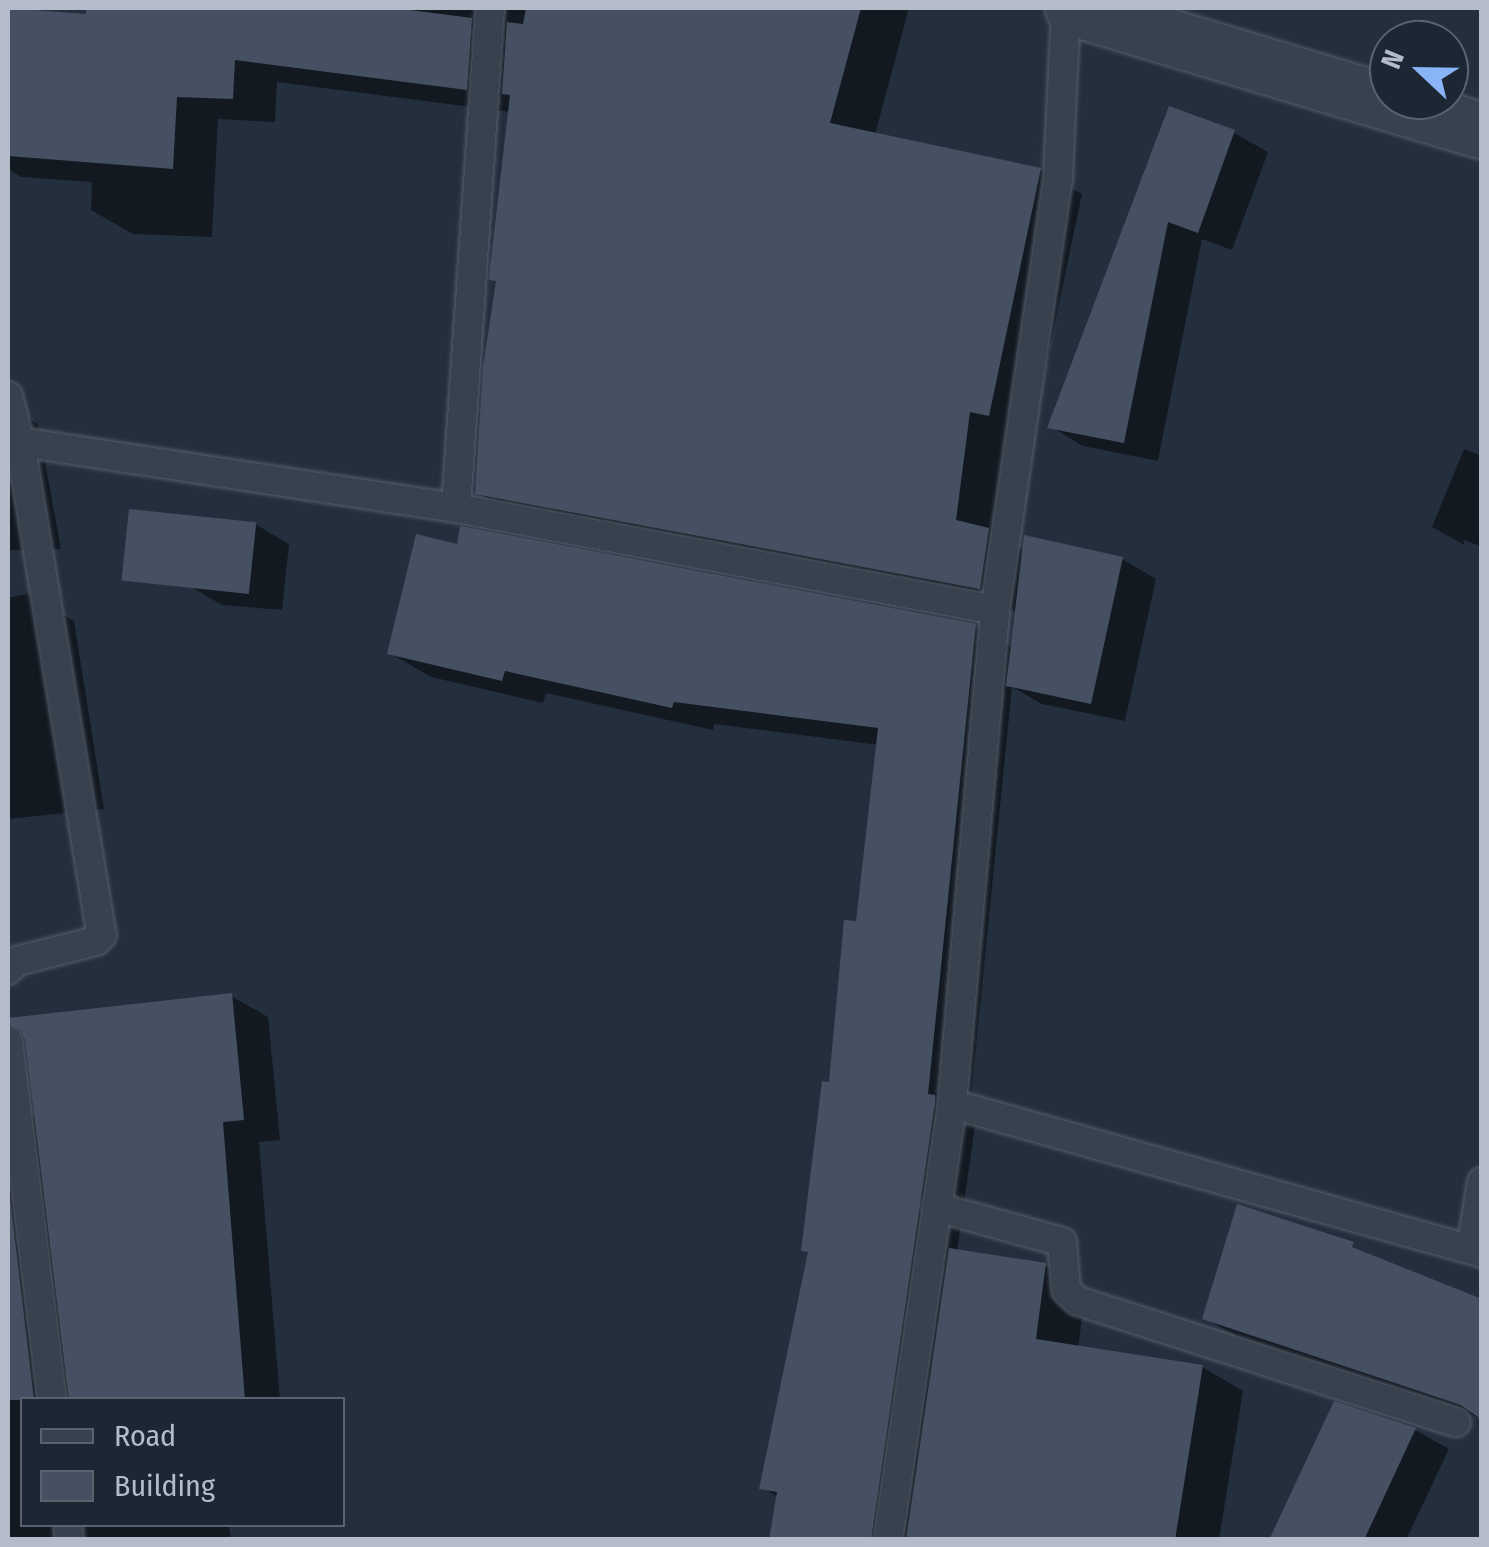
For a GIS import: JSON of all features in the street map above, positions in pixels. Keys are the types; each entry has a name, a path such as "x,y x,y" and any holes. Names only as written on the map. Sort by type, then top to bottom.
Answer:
{"street":[{"path":"1070,8 1482,131"}],"lane":[{"path":"456,508 490,8"},
{"path":"888,1540 952,1104 996,610 1058,177 1070,8"},
{"path":"8,396 20,442 102,935 17,961 8,970"},
{"path":"20,442 456,508 996,610"},
{"path":"8,1042 52,1397"},
{"path":"952,1104 1476,1251 1482,1182"},
{"path":"936,1207 1062,1242 1066,1290 1078,1300 1456,1422"}],"building":[{"path":"8,8 86,14 86,8 394,8 472,18 467,90 235,60 233,99 177,97 173,169 8,156"},
{"path":"526,8 861,8 830,123 1041,168 989,416 970,412 956,520 989,528 980,589 475,494 483,367 496,281 489,280 490,268 510,95 502,94 507,22 523,24"},
{"path":"1169,106 1235,130 1198,233 1168,222 1124,443 1047,428"},
{"path":"129,509 256,522 249,594 121,581"},
{"path":"460,526 976,624 928,1094 935,1095 935,1102 871,1540 769,1540 777,1492 759,1489 808,1252 801,1251 822,1081 829,1082 844,920 856,921 878,728 674,702 672,708 505,671 502,681 387,654 416,534 457,544"},
{"path":"1024,535 1123,557 1091,704 1006,686"},
{"path":"232,993 244,1120 223,1122 245,1397 69,1397 25,1039 21,1030 8,1024 8,1018"},
{"path":"8,1181 34,1397 8,1400"},
{"path":"1237,1204 1354,1242 1352,1247 1482,1299 1482,1420 1461,1405 1202,1319"},
{"path":"949,1248 1046,1263 1036,1339 1203,1365 1175,1540 906,1540"},
{"path":"1334,1401 1416,1428 1364,1540 1269,1540"}]}
